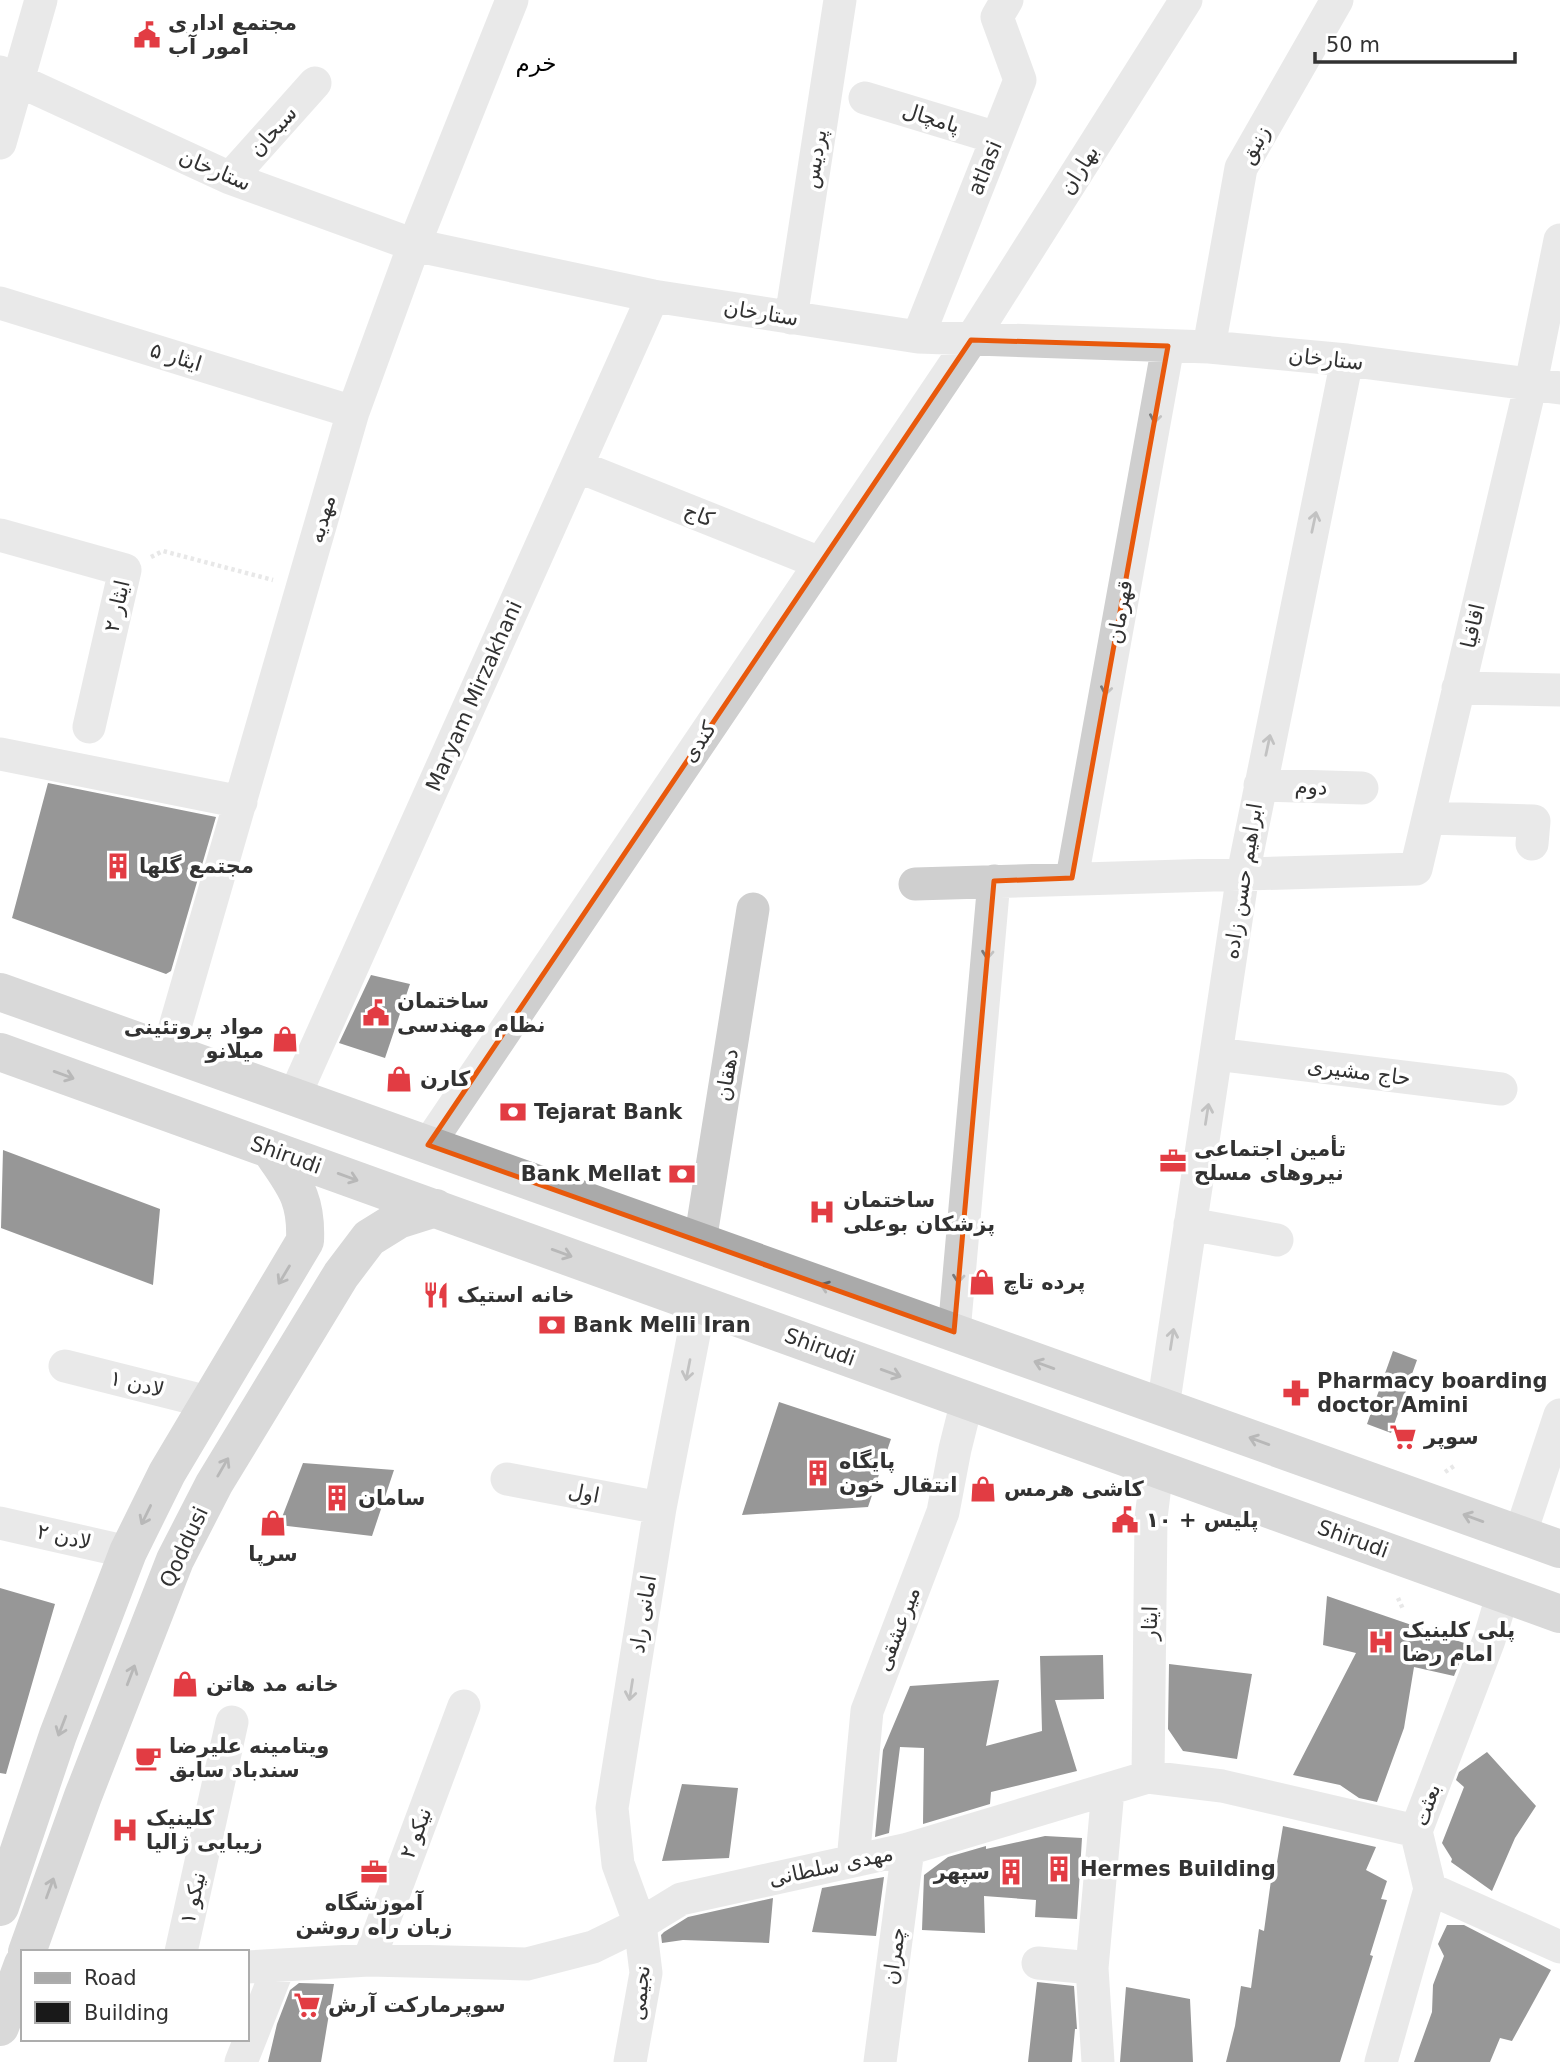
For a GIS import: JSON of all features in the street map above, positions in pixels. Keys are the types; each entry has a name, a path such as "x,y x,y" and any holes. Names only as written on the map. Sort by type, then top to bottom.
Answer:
{"main road":[{"path":"0,992 1560,1549"},
{"name":"Shirudi","path":"0,1052 1560,1614"},
{"path":"270,1149 298,1192 303,1205 304,1241"},
{"name":"Qoddusi","path":"28,1950 83,1796 175,1560 214,1483 341,1275 375,1234 398,1220 436,1208"},
{"path":"0,1907 58,1735 128,1552 167,1473 304,1241 316,1232 326,1231 337,1235 344,1243 346,1256 341,1275"},
{"path":"0,2029 21,1970"}],"street":[{"path":"0,143 8,76 41,0"},
{"name":"مهدیه","path":"168,1051 352,412 414,245 512,0"},
{"name":"پردیس","path":"791,318 840,0"},
{"name":"atlasi","path":"918,337 1020,80 997,18 1007,0"},
{"name":"بهاران","path":"971,340 1186,0"},
{"name":"زنبق","path":"1209,347 1241,168 1337,0"},
{"name":"ستارخان","path":"8,76 230,178 414,245 653,296 918,337 1209,347 1347,360 1545,385"},
{"name":"سبحان","path":"230,178 315,83"},
{"name":"پامچال","path":"865,98 997,138"},
{"name":"اقاقیا","path":"1243,874 1416,869 1458,688 1545,385 1560,240"},
{"name":"Maryam Mirzakhani","path":"294,1097 653,296"},
{"name":"ایثار ۵","path":"0,303 352,412"},
{"name":"کندی","path":"428,1145 971,340"},
{"name":"قهرمان","path":"1073,878 1168,346"},
{"name":"ابراهیم حسن زاده","path":"1163,1407 1243,874 1347,360"},
{"name":"کاج","path":"577,466 820,563"},
{"name":"ایثار ۲","path":"0,536 125,570 89,727"},
{"path":"1458,688 1560,690"},
{"path":"0,754 241,802"},
{"name":"دوم","path":"1260,785 1362,788"},
{"path":"1428,818 1534,821 1532,844"},
{"path":"915,884 1243,874"},
{"path":"954,1332 994,881"},
{"name":"دهقان","path":"700,1242 753,909"},
{"name":"حاج مشیری","path":"1216,1054 1501,1089"},
{"path":"1190,1224 1277,1240"},
{"name":"امانی راد","path":"640,1924 618,1864 612,1808 660,1508 701,1303"},
{"name":"لادن ۱","path":"65,1366 208,1402"},
{"name":"میرعشقی","path":"853,1861 867,1711 943,1512 967,1401"},
{"path":"1520,1535 1560,1415"},
{"name":"ایثار","path":"1148,1777 1151,1518 1157,1469"},
{"name":"اول","path":"507,1479 660,1508"},
{"name":"لادن ۲","path":"0,1523 128,1552"},
{"name":"بعثت","path":"1381,2062 1430,1889 1416,1831 1489,1640 1503,1592"},
{"name":"نیکو ۲","path":"369,1960 464,1706"},
{"name":"نیکو ۱","path":"181,1950 232,1722"},
{"name":"مهدی سلطانی","path":"248,1967 369,1960 527,1964 593,1947 640,1924 681,1899 908,1849 1148,1777 1222,1786 1416,1831"},
{"path":"1098,2062 1092,1968 1108,1790"},
{"name":"چمران","path":"880,2062 908,1849"},
{"path":"1430,1889 1560,1947"},
{"name":"نجیمی","path":"630,2062 646,1973 640,1924"},
{"path":"1038,1963 1092,1968"},
{"path":"242,2062 279,1966"},
{"path":"0,2029 21,2026"}],"path":[{"path":"125,570 163,551 303,587"},
{"path":"1445,1472 1454,1466"},
{"path":"1398,1598 1403,1609"}],"highlighted area":[{"path":"971,340 1168,346 1072,878 994,881 954,1332 428,1145"}],"building":[{"name":"مجتمع گلها","path":"48,783 216,817 171,971 166,974 12,918"},
{"name":"ساختمان نظام مهندسی","path":"371,975 410,984 385,1058 339,1043"},
{"path":"3,1150 160,1209 153,1285 1,1228"},
{"path":"1393,1351 1417,1360 1391,1433 1367,1424"},
{"name":"پایگاه انتقال خون","path":"779,1402 891,1439 868,1507 742,1515"},
{"name":"سامان","path":"303,1463 394,1470 372,1536 279,1525"},
{"path":"0,1588 55,1604 6,1774 0,1773"},
{"path":"1327,1596 1467,1644 1454,1676 1414,1667 1404,1728 1377,1802 1359,1798 1340,1785 1293,1775 1356,1653 1323,1645"},
{"path":"1103,1655 1104,1699 1055,1700 1077,1771 991,1792 990,1804 923,1824 924,1748 900,1747 889,1833 875,1837 883,1750 910,1686 999,1680 986,1746 1042,1731 1040,1656"},
{"path":"1169,1664 1252,1674 1237,1759 1183,1751 1168,1729"},
{"path":"1487,1752 1536,1806 1515,1838 1492,1891 1451,1862 1452,1859 1442,1843 1464,1787 1456,1780 1459,1772"},
{"path":"682,1784 738,1788 729,1858 662,1861"},
{"path":"1283,1826 1376,1847 1366,1870 1387,1881 1381,1899 1387,1900 1370,1955 1373,1956 1340,2062 1226,2062 1241,1986 1251,1988 1259,1929 1264,1931 1272,1873 1275,1874"},
{"path":"1045,1836 1082,1838 1077,1919 1035,1917 1036,1900 984,1896 985,1933 922,1930 924,1875 948,1857 986,1846 986,1849"},
{"path":"884,1877 876,1936 812,1932 822,1888"},
{"path":"773,1898 769,1943 683,1940 662,1943 661,1935 664,1932 688,1917"},
{"path":"1447,1925 1464,1925 1551,1970 1512,2041 1500,2038 1490,2062 1414,2062 1432,2012 1433,1985 1444,1956 1438,1944"},
{"path":"1037,1982 1074,1986 1077,2029 1072,2062 1028,2062"},
{"path":"299,1983 334,1984 321,2062 268,2062 277,2024 290,1990"},
{"path":"1126,1987 1190,1999 1193,2062 1120,2062"}],"place":[{"name":"مجتمع اداری امور آب","path":"147,35"},
{"name":"مجتمع گلها","path":"118,866"},
{"name":"ساختمان نظام مهندسی","path":"376,1013"},
{"name":"مواد پروتئینی میلانو","path":"285,1039"},
{"name":"کارن","path":"399,1079"},
{"name":"Tejarat Bank","path":"513,1112"},
{"name":"تأمین اجتماعی نیروهای مسلح","path":"1173,1161"},
{"name":"Bank Mellat","path":"682,1174"},
{"name":"ساختمان پزشکان بوعلی","path":"822,1212"},
{"name":"پرده تاچ","path":"982,1282"},
{"name":"خانه استیک","path":"436,1295"},
{"name":"Bank Melli Iran","path":"552,1325"},
{"name":"Pharmacy boarding doctor Amini","path":"1296,1393"},
{"name":"سوپر","path":"1403,1437"},
{"name":"پایگاه انتقال خون","path":"818,1473"},
{"name":"کاشی هرمس","path":"983,1489"},
{"name":"سامان","path":"337,1498"},
{"name":"پلیس + ۱۰","path":"1125,1520"},
{"name":"سرپا","path":"273,1523"},
{"name":"پلی کلینیک امام رضا","path":"1381,1642"},
{"name":"خانه مد هاتن","path":"185,1684"},
{"name":"ویتامینه علیرضا سندباد سابق","path":"148,1758"},
{"name":"کلینیک زیبایی ژالیا","path":"125,1830"},
{"name":"Hermes Building","path":"1059,1869"},
{"name":"آموزشگاه زبان راه روشن","path":"374,1872"},
{"name":"سپهر","path":"1011,1872"},
{"name":"سوپرمارکت آرش","path":"307,2005"}],"district":[{"name":"خرم","path":"536,63"}]}
